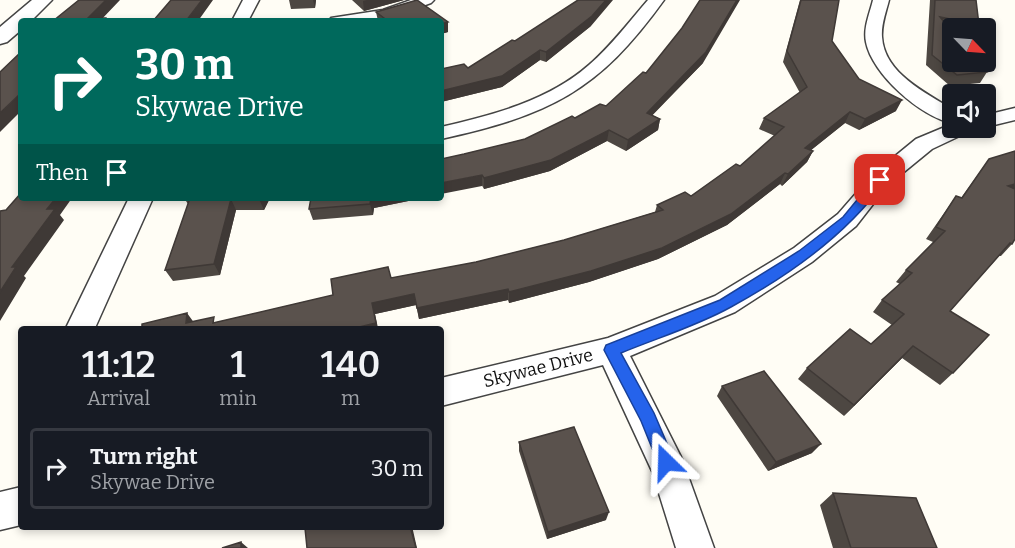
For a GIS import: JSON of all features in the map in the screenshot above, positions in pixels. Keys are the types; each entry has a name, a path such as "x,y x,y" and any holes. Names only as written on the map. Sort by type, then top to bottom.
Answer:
{"street":[{"path":"23,18 44,0"},
{"path":"242,18 251,0"},
{"path":"358,18 386,14 426,0"},
{"path":"444,132 512,114 555,95 593,71 656,0"},
{"path":"882,0 874,40 882,63 909,90 942,111"},
{"path":"0,38 18,22"},
{"path":"996,119 1015,114"},
{"name":"Skywae Drive","path":"444,391 611,350 725,304 803,255 847,220 880,180 924,144 942,136"},
{"path":"81,326 140,201"},
{"path":"611,350 648,418 684,506 695,548"},
{"path":"0,512 18,507"}],"building":[{"path":"79,0 106,0 88,18 57,18"},
{"path":"171,0 202,0 188,18 156,18"},
{"path":"417,0 442,18 384,18 376,12"},
{"path":"578,0 606,0 592,16 546,52 540,50 502,76 444,90 444,68 464,64 468,68 512,40 515,41"},
{"path":"700,0 737,0 706,52 647,113 660,119 628,140 609,130 551,160 484,178 482,175 444,182 444,158 525,139 572,116 575,118 600,104 606,106 643,72 646,73 682,28"},
{"path":"801,0 839,0 832,41 859,79 902,100 865,119 850,112 805,148 813,151 788,174 785,173 731,214 662,248 591,271 509,292 508,289 417,308 414,294 372,303 376,323 363,326 142,326 142,324 187,313 186,323 214,317 213,323 333,295 331,279 388,267 391,278 476,262 564,240 663,210 657,205 685,192 691,196 736,164 740,166 784,127 764,118 807,87 787,51"},
{"path":"935,0 976,0 978,18 940,17 942,20 942,63 932,55"},
{"path":"18,55 18,96 0,113 0,72"},
{"path":"953,72 987,72 957,75"},
{"path":"1015,151 1015,184 1008,186 1015,189 1015,239 950,311 989,335 953,373 913,346 854,405 807,368 850,329 871,344 904,314 882,300 912,273 906,270 945,231 936,227 956,196 962,198 989,159"},
{"path":"18,196 18,201 54,201 47,209 55,209 12,267 16,267 0,292 0,211 6,210"},
{"path":"189,201 230,201 214,264 165,270"},
{"path":"310,201 370,201 370,204 309,209"},
{"path":"764,371 821,444 776,462 722,386"},
{"path":"574,427 609,512 548,532 519,442"},
{"path":"833,493 916,498 937,548 851,548"},
{"path":"305,530 411,530 416,548 307,548"},
{"path":"241,542 241,548 222,548"}],"route":[{"path":"666,462 648,418 611,350 725,304 803,255 847,220 880,180"}]}
